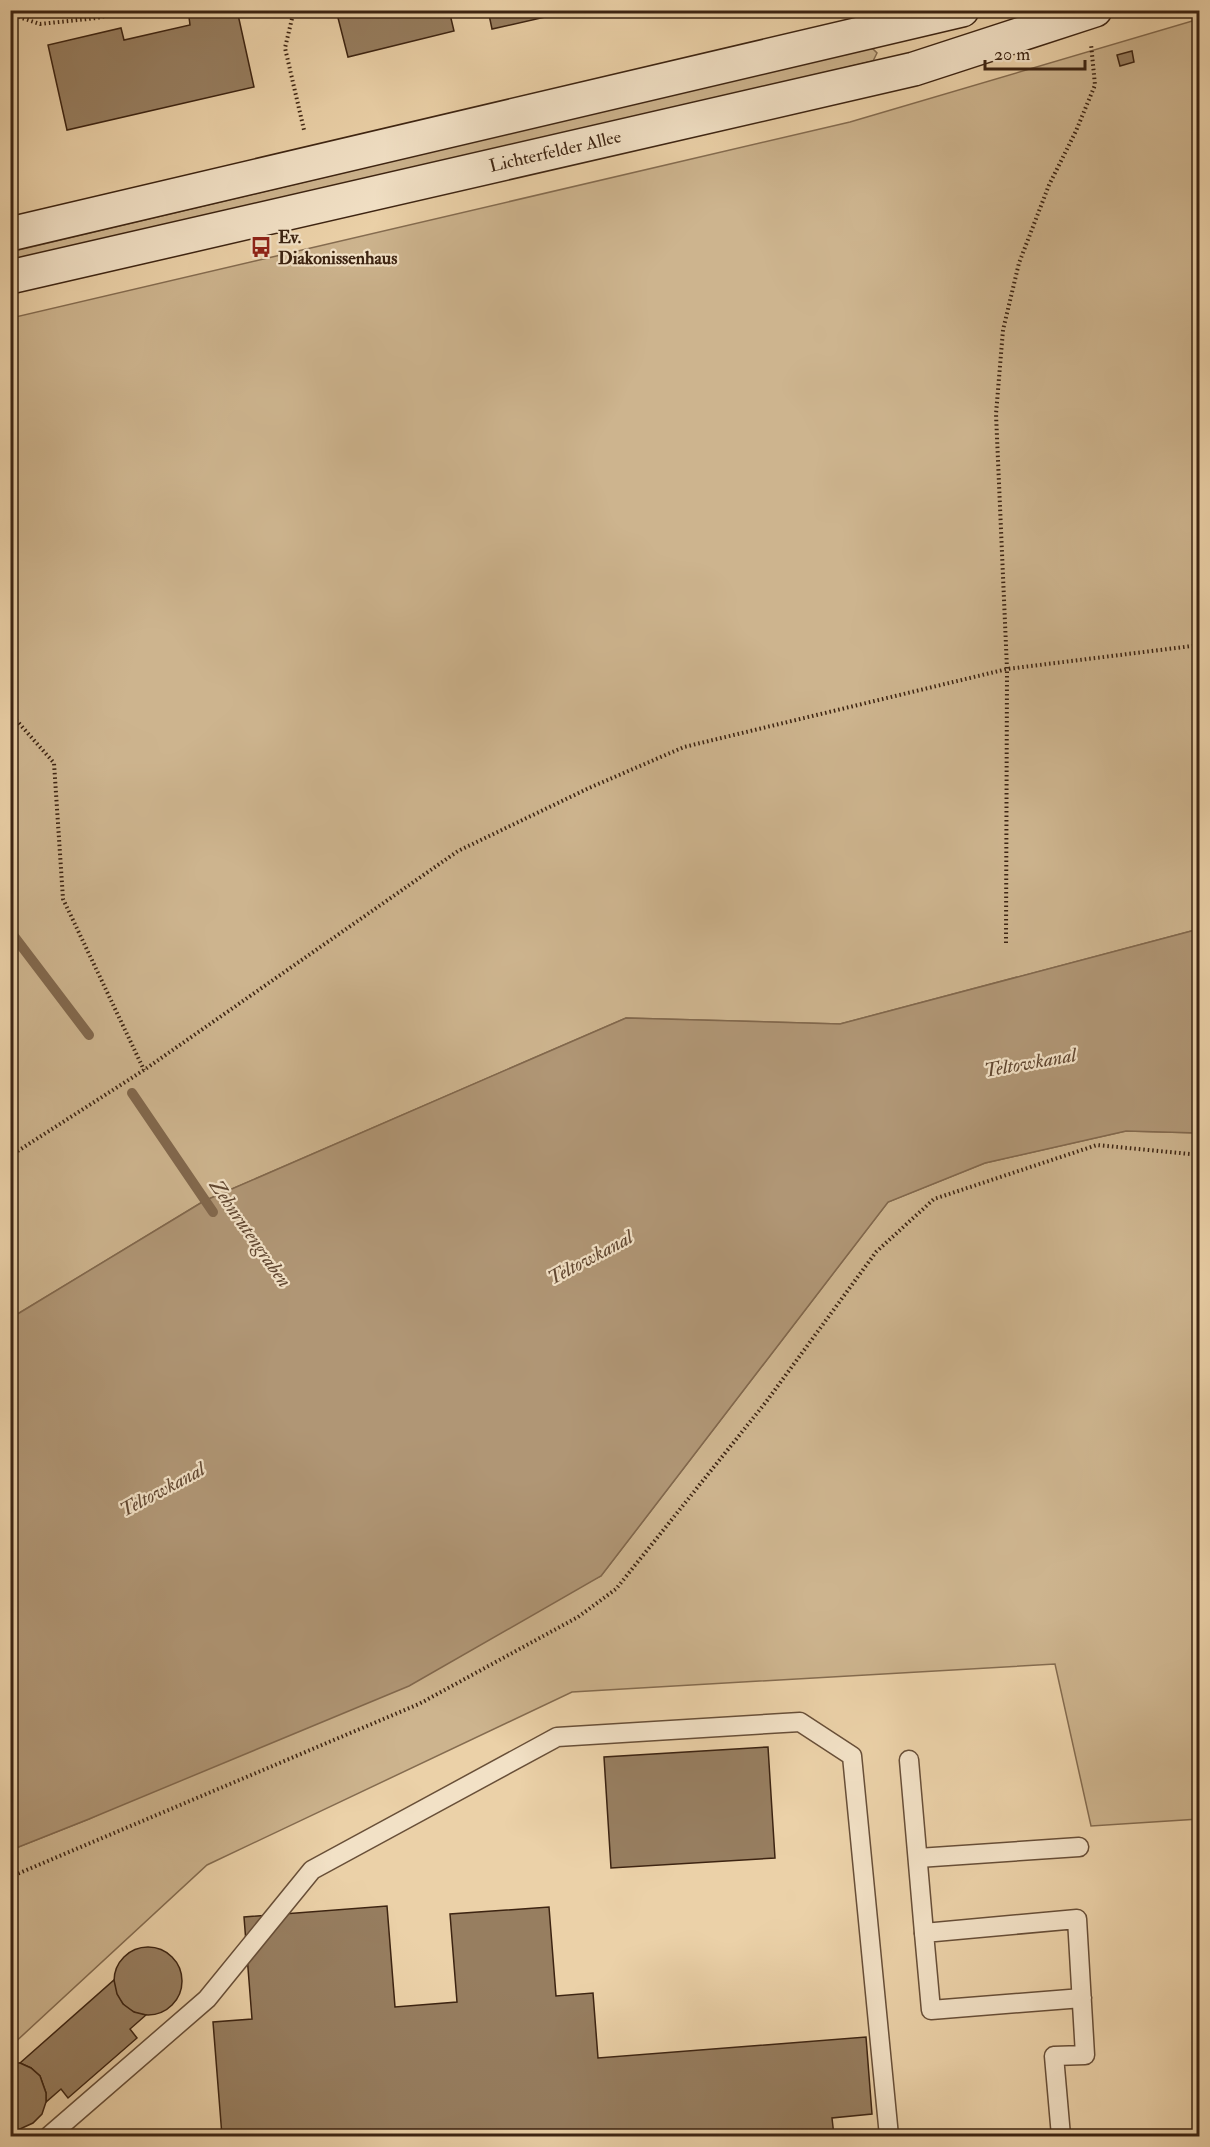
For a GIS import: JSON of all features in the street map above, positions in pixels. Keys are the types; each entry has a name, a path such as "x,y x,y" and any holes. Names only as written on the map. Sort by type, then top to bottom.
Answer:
{"main road":[{"path":"10,234 962,10"},
{"name":"Lichterfelder Allee","path":"10,277 914,69 1089,13"}],"lane":[{"path":"49,2136 207,1999 312,1870 557,1737 800,1722 852,1756 889,2136"},
{"path":"909,1760 931,2010 1082,1998"},
{"path":"918,1858 1079,1847"},
{"path":"924,1933 1077,1919 1085,2055 1054,2056 1061,2136"}],"path":[{"path":"10,14 40,24 97,18 129,10"},
{"path":"294,10 285,48 312,163"},
{"path":"1006,944 1007,669 996,414 1003,330 1019,263 1049,185 1076,131 1095,85 1089,13"},
{"path":"10,1156 144,1070 458,851 589,788 684,747 1007,669 1200,645"},
{"path":"10,713 54,763 63,899 144,1070"},
{"path":"10,1877 419,1704 521,1649 587,1610 616,1589 766,1402 876,1252 934,1199 1097,1145 1200,1155"}],"shaded area":[{"path":"1199,19 1199,929 840,1024 626,1018 204,1201 11,1318 11,318 850,122"},
{"path":"867,48 877,53 873,61 11,266 10,252"},
{"path":"1126,1131 1199,1133 1199,1819 1091,1826 1055,1664 572,1692 207,1865 11,2046 11,1850 89,1819 601,1576 888,1202 985,1163"}],"water":[{"name":"Teltowkanal","path":"1199,929 1199,1133 1126,1131 985,1163 888,1202 601,1576 409,1686 11,1850 11,1318 204,1201 626,1018 840,1024"}],"building":[{"path":"218,10 237,10 254,87 67,130 48,45 121,28 124,40 190,25 189,17"},
{"path":"336,10 449,10 454,31 348,57"},
{"path":"488,10 562,10 563,13 492,29"},
{"path":"1132,51 1134,62 1120,66 1117,55"},
{"path":"768,1747 775,1858 611,1868 604,1757"},
{"path":"387,1906 395,2007 457,2002 450,1914 549,1907 556,1996 593,1993 598,2058 866,2037 872,2114 832,2118 834,2136 222,2136 213,2022 252,2019 244,1917"},
{"path":"148,1947 161,1950 172,1957 179,1968 182,1981 179,1994 172,2005 161,2012 148,2015 135,2012 124,2005 117,1994 114,1981 117,1968 124,1957 135,1950"},
{"path":"114,1980 117,1994 123,2004 134,2012 146,2015 130,2029 137,2038 68,2098 61,2089 46,2102 46,2093 40,2076 31,2068 20,2063"},
{"path":"10,2063 20,2063 31,2068 40,2076 46,2093 42,2114 33,2123 20,2129 10,2129"}],"waterway":[{"name":"Zehnrutengraben","path":"10,931 89,1035"},
{"name":"Zehnrutengraben","path":"132,1093 213,1212"}],"place":[{"name":"Ev. Diakonissenhaus","path":"261,247"}]}
